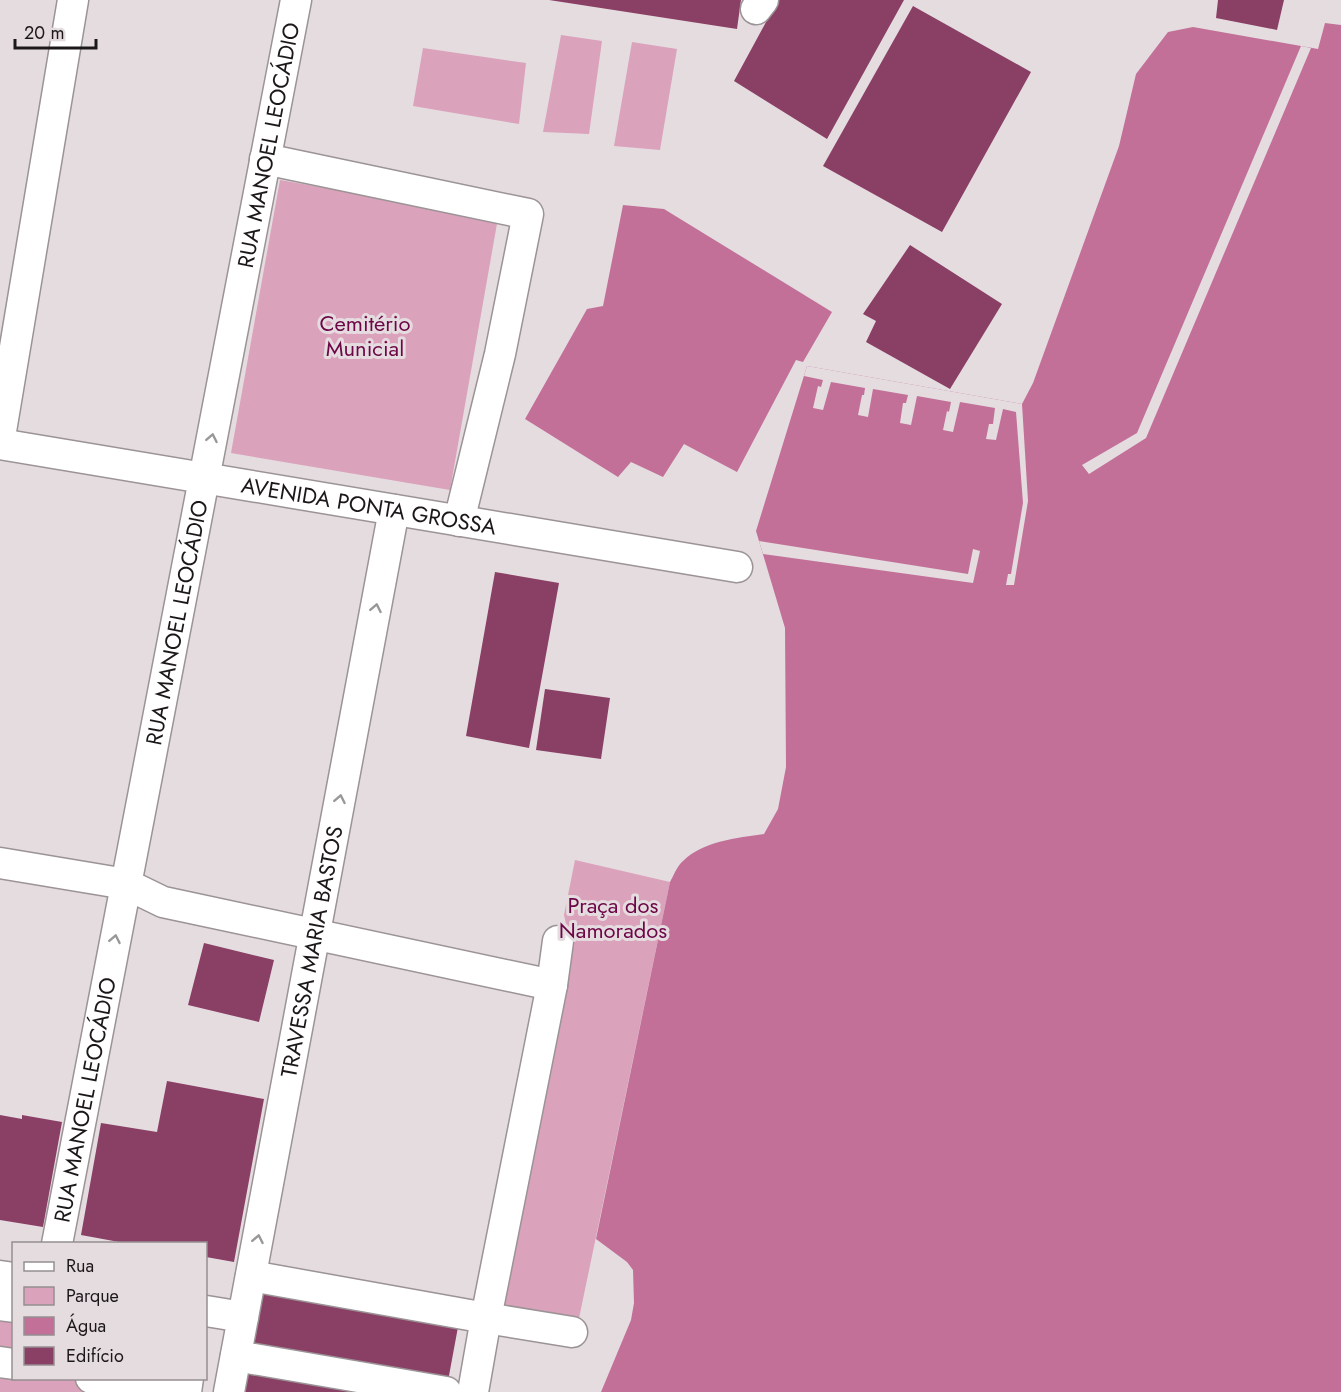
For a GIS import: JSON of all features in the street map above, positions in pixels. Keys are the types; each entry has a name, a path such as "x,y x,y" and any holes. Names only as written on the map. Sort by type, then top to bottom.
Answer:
{"street":[{"path":"0,437 73,0"},
{"name":"RUA MANOEL LEOCÁDIO","path":"57,1242 296,0"},
{"path":"265,159 528,214 500,354 459,521"},
{"name":"AVENIDA PONTA GROSSA","path":"0,444 737,567"},
{"name":"TRAVESSA MARIA BASTOS","path":"229,1392 394,510"},
{"path":"0,863 126,884 163,902 552,985"},
{"path":"473,1392 552,985 558,940"},
{"path":"250,1276 572,1332"},
{"path":"207,1311 243,1317"},
{"path":"236,1356 446,1392"},
{"path":"107,1380 166,1392"}],"green space":[{"path":"561,35 602,41 589,134 543,132"},
{"path":"632,42 677,49 660,150 614,146"},
{"path":"423,48 526,63 519,124 413,106"},
{"name":"Cemitério Municial","path":"280,180 498,218 450,490 231,453"},
{"name":"Praça dos Namorados","path":"575,860 670,882 578,1323 504,1307 569,938 564,915"},
{"path":"0,1305 12,1307 12,1380 188,1380 186,1392 0,1392"}],"water":[{"path":"1325,23 1341,25 1341,1392 601,1392 631,1320 634,1303 633,1270 627,1262 596,1239 670,882 681,863 700,849 721,842 764,834 778,809 786,767 785,628 756,531 807,366 1022,404 1033,383 1119,146 1136,74 1168,32 1193,27 1318,49"},
{"path":"623,205 664,209 832,312 803,362 796,360 737,472 684,444 663,477 631,462 618,477 525,419 587,309 603,306"}],"pier":[{"path":"1301,46 1311,48 1146,438 1089,474 1082,465 1137,433"},
{"path":"807,366 1022,404 1028,501 1014,585 1006,585 1008,574 1011,574 1023,503 1016,412 1003,409 996,440 986,439 989,424 993,424 995,408 960,402 953,432 943,430 951,402 917,396 911,425 900,423 903,403 906,403 908,395 873,389 868,417 858,415 865,388 831,382 823,410 813,408 818,386 821,387 823,380 804,376"},
{"path":"759,541 968,574 973,549 980,551 973,583 763,554"}],"building":[{"path":"549,0 741,0 737,29"},
{"path":"778,0 904,0 827,139 734,81"},
{"path":"1218,0 1284,0 1277,30 1216,18"},
{"path":"913,6 1031,72 942,232 823,166"},
{"path":"910,245 1002,304 950,389 866,342 876,321 863,314"},
{"path":"495,572 559,583 529,748 466,736"},
{"path":"545,689 610,698 601,759 536,750"},
{"path":"204,943 274,960 259,1022 188,1005"},
{"path":"167,1081 264,1099 234,1262 207,1257 207,1242 119,1242 81,1235 101,1123 157,1132"},
{"path":"0,1115 22,1119 22,1115 62,1122 43,1227 0,1220"},
{"path":"263,1292 458,1327 448,1381 253,1347"},
{"path":"248,1372 365,1392 245,1392"}]}
